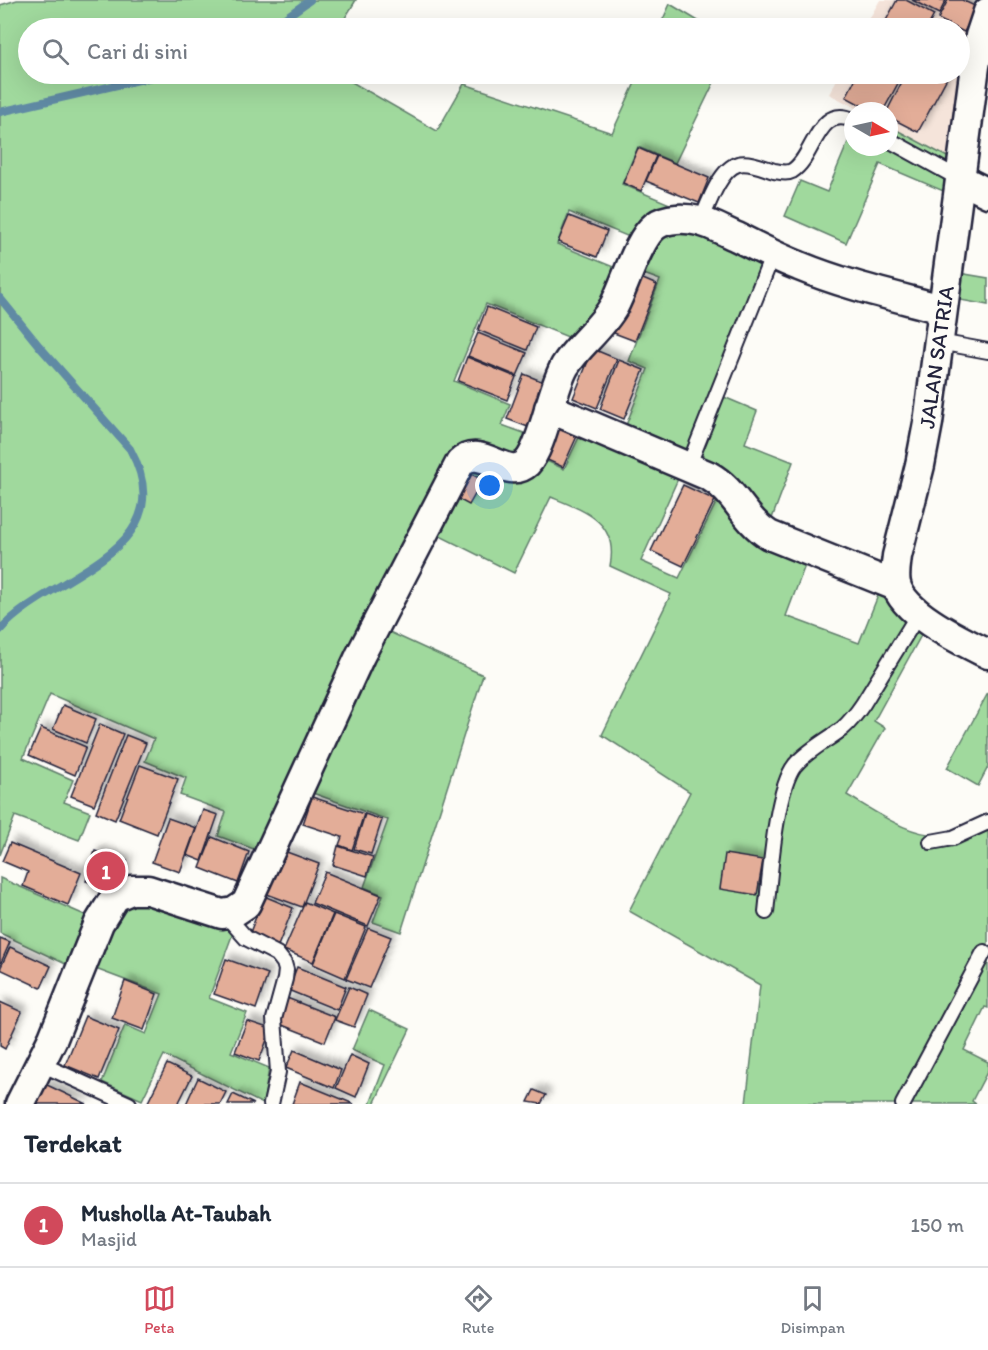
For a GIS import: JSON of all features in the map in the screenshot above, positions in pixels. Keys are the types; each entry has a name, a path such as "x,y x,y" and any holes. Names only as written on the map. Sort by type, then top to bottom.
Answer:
{"street":[{"name":"JALAN SATRIA","path":"896,586 897,556 922,456 960,178 988,12"},
{"path":"960,178 988,193"},
{"path":"20,1104 41,1064 78,979 99,923 114,897 130,890 148,890 222,914 241,909 251,896 360,656 460,463 465,458 476,456 511,468 523,466 532,457 564,367 607,317 644,240 656,225 679,218 701,221 822,275 942,309"},
{"path":"549,408 722,483 758,528 769,535 896,586 903,598 919,613 937,626 988,654"}],"lane":[{"path":"701,221 717,186 731,168 738,164 747,164 787,173 794,170 832,118 844,117"},
{"path":"898,145 960,178"},
{"path":"687,467 772,254"},
{"path":"939,342 988,351"},
{"path":"766,912 781,800 789,774 814,747 843,728 853,718 919,613"},
{"path":"931,842 953,838 988,822"},
{"path":"222,914 246,938 276,954 284,963 286,970 274,1019 278,1072 271,1104"},
{"path":"903,1104 984,952"},
{"path":"41,1064 129,1104"}],"shaded area":[{"path":"880,0 968,0 980,6 970,63 970,18 870,18"},
{"path":"834,84 966,84 953,160 898,131 898,102 845,102 829,94"}],"green space":[{"path":"17,0 356,0 345,18 18,18 18,84 355,84 437,131 464,84 612,133 634,84 713,84 675,163 638,147 622,184 684,210 634,239 569,212 557,244 621,270 578,341 486,304 454,381 510,404 502,425 532,436 521,460 476,447 262,852 218,836 226,812 180,795 186,778 145,761 154,739 50,694 23,758 73,780 64,802 90,812 79,840 15,816 0,855 0,5"},
{"path":"670,4 693,18 664,18"},
{"path":"898,131 953,160 948,193 880,164 846,243 785,216 800,181 827,192 844,151 844,156 898,156"},
{"path":"693,230 775,267 724,397 757,411 745,443 793,462 768,529 623,433 648,369 629,361 660,280 636,271 660,233"},
{"path":"959,273 988,278 988,305 955,299"},
{"path":"582,431 681,472 641,561 679,578 721,493 807,560 786,616 859,643 881,588 896,611 924,630 874,721 885,728 847,795 894,823 921,833 945,833 988,815 988,1008 985,1007 964,1050 988,1062 988,1070 972,1101 976,1104 746,1104 760,985 629,911 690,792 602,735 671,594 610,566 609,539 597,520 551,497 514,573 434,533 472,469 540,458 564,469"},
{"path":"385,630 483,675 401,932 373,922 383,895 364,887 388,820 307,791"},
{"path":"988,693 988,767 978,786 947,768"},
{"path":"0,878 94,919 74,968 0,933"},
{"path":"129,898 237,922 209,998 247,1013 231,1052 269,1068 263,1104 164,1055 142,1100 102,1082 125,1025 146,1034 162,994 93,968 110,919"},
{"path":"369,1010 410,1029 374,1104 370,1104 385,1065 352,1050"}],"building":[{"path":"897,0 906,0 934,15 932,18 887,18"},
{"path":"912,0 946,0 939,14"},
{"path":"948,0 962,0 977,7 970,20 970,18 939,18"},
{"path":"853,84 898,84 888,102 855,102 846,97"},
{"path":"901,84 944,84 918,132 898,122 898,102 892,102"},
{"path":"638,148 656,156 641,191 623,183"},
{"path":"657,156 709,178 699,203 646,181"},
{"path":"569,216 607,231 597,257 558,242"},
{"path":"636,276 657,285 635,341 614,333"},
{"path":"487,307 536,327 527,350 478,330"},
{"path":"478,333 527,353 517,376 468,356"},
{"path":"593,349 617,359 597,408 573,398"},
{"path":"467,357 516,377 507,400 458,381"},
{"path":"619,360 644,370 624,419 600,409"},
{"path":"524,374 546,383 528,427 507,419"},
{"path":"557,425 578,434 563,467 543,458"},
{"path":"471,474 483,480 469,505 458,499"},
{"path":"683,485 715,500 683,566 651,551"},
{"path":"63,705 96,719 86,743 53,729"},
{"path":"100,724 123,734 94,805 71,796"},
{"path":"41,728 86,747 75,775 29,755"},
{"path":"126,735 146,743 115,820 96,812"},
{"path":"140,765 178,779 157,834 119,819"},
{"path":"312,797 364,814 352,850 339,845 342,837 303,824"},
{"path":"203,810 218,815 202,861 187,855"},
{"path":"365,814 382,820 371,854 354,849"},
{"path":"168,818 196,828 180,872 152,862"},
{"path":"212,837 249,852 238,883 200,868"},
{"path":"10,843 81,873 68,905 23,886 28,872 2,861"},
{"path":"338,846 373,857 367,876 333,865"},
{"path":"95,851 127,861 118,891 86,881"},
{"path":"284,851 319,864 302,907 267,894"},
{"path":"725,854 763,860 757,895 720,889"},
{"path":"325,872 381,895 368,926 312,903"},
{"path":"264,896 293,908 278,946 249,935"},
{"path":"305,902 333,914 313,962 284,950"},
{"path":"334,914 366,927 345,978 313,964"},
{"path":"368,928 391,937 369,988 346,979"},
{"path":"0,938 10,942 0,965"},
{"path":"10,947 51,966 41,988 0,969"},
{"path":"226,959 268,974 256,1009 214,994"},
{"path":"297,967 346,987 337,1010 288,990"},
{"path":"125,981 157,994 144,1030 112,1018"},
{"path":"349,987 367,995 354,1027 335,1020"},
{"path":"287,998 335,1017 325,1042 277,1023"},
{"path":"0,1002 22,1012 5,1049 0,1046"},
{"path":"85,1016 119,1030 99,1079 65,1065"},
{"path":"247,1021 271,1029 259,1061 235,1052"},
{"path":"294,1050 341,1070 334,1088 286,1068"},
{"path":"350,1055 369,1064 356,1097 336,1088"},
{"path":"167,1064 192,1076 178,1104 151,1104 148,1102"},
{"path":"198,1078 226,1092 220,1104 186,1104"},
{"path":"300,1082 354,1104 292,1104"},
{"path":"45,1084 87,1104 35,1104"},
{"path":"534,1090 546,1095 541,1104 528,1102"},
{"path":"233,1094 254,1104 228,1104"}],"waterway":[{"path":"285,18 310,0"},
{"path":"0,112 122,84"},
{"path":"0,298 130,449 143,484 141,513 127,536 106,556 23,610 0,630"}],"place":[{"name":"Musholla At-Taubah","path":"106,871"}]}
